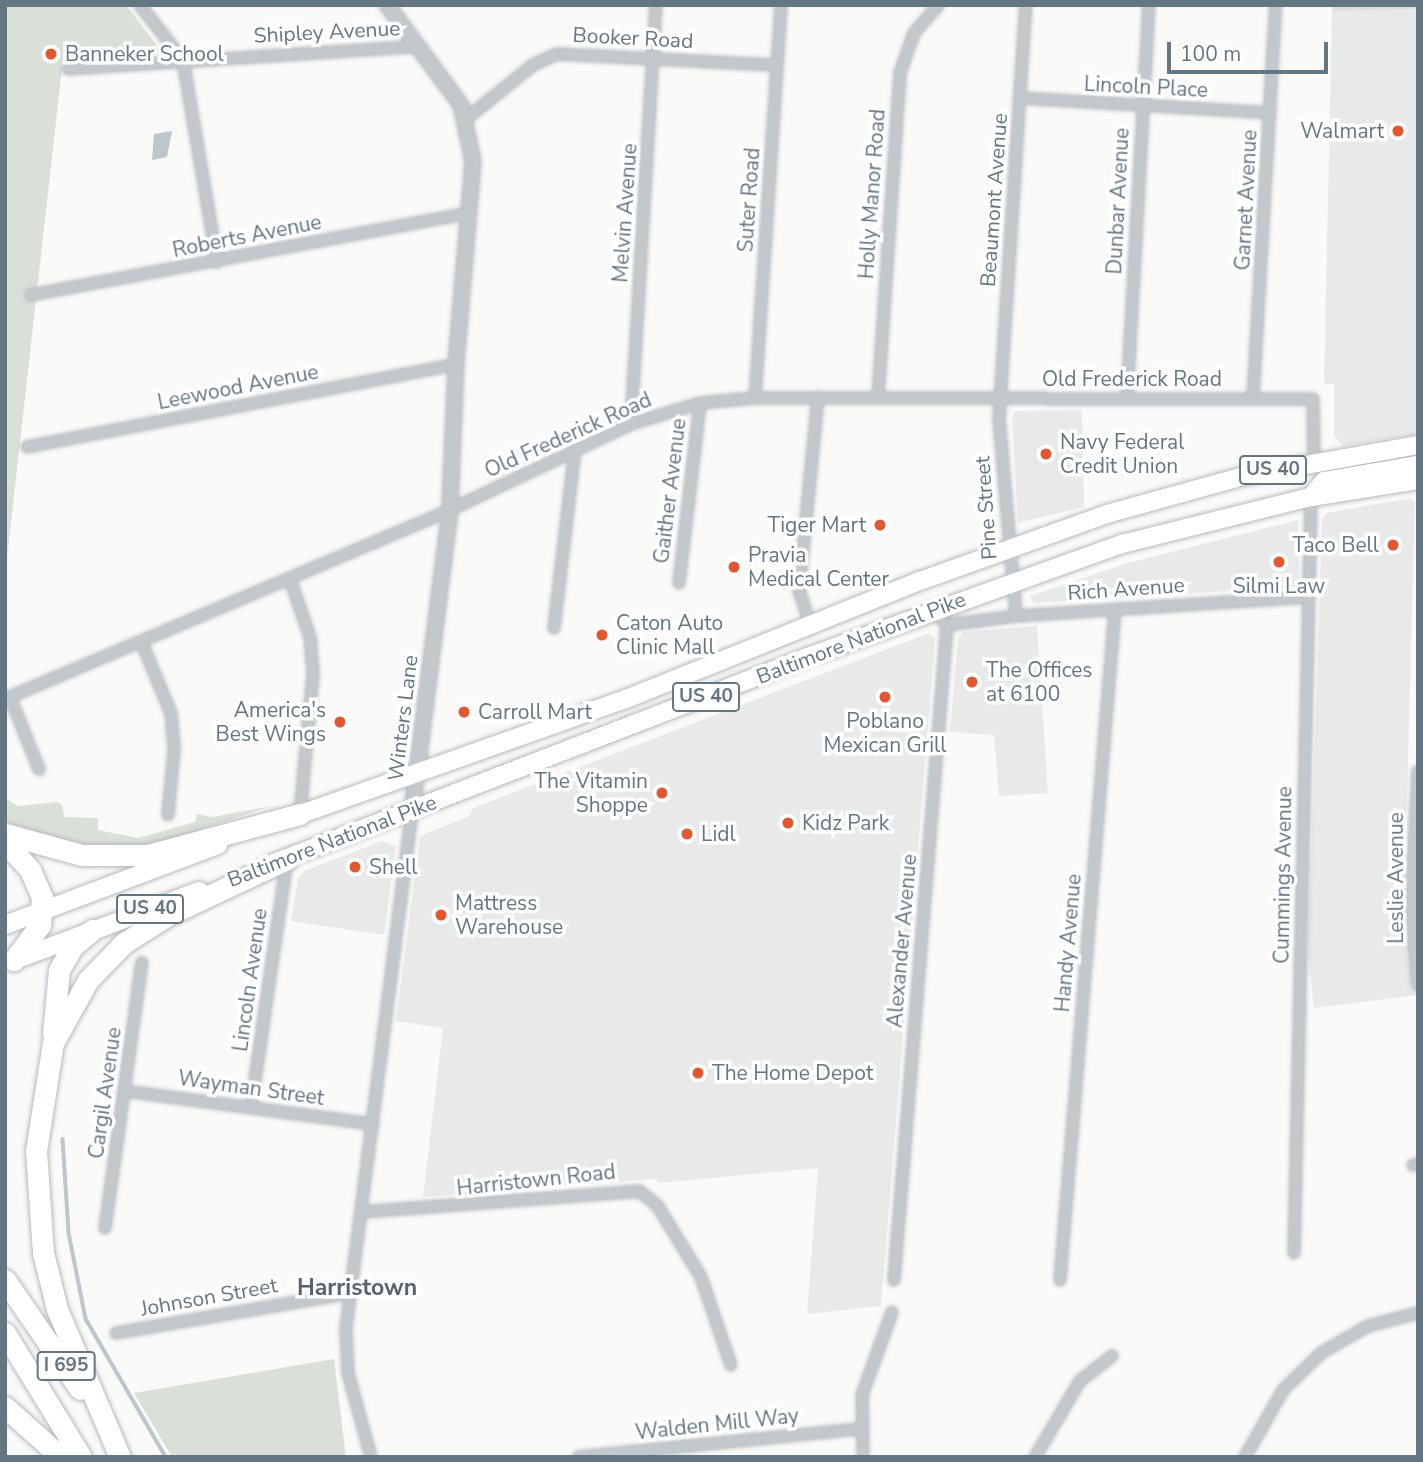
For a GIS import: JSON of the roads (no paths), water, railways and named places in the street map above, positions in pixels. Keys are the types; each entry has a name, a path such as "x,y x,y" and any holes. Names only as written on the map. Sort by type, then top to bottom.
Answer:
{"highway":[{"path":"5,834 82,855 148,855 300,814"},
{"path":"5,842 37,883 41,912 33,937 10,962"},
{"path":"53,1043 88,980 124,943 169,915 287,859"},
{"path":"92,930 74,946 59,970 53,1043 41,1091 36,1151 43,1253 57,1308 120,1457"},
{"name":"I 695","path":"5,1280 51,1344 120,1457"},
{"name":"I 695","path":"5,1333 81,1457"},
{"path":"5,1407 61,1457"}],"main road":[{"name":"Baltimore National Pike","path":"5,925 418,771 626,699 810,624 1007,549 1183,491 1314,461 1418,445"},
{"path":"1311,497 1324,481 1418,465"},
{"name":"Baltimore National Pike","path":"10,962 287,859 933,610 1122,544 1311,497 1418,480"},
{"path":"607,736 608,716 626,699"}],"street":[{"path":"140,5 183,61 217,262"},
{"name":"Winters Lane","path":"371,1457 346,1360 350,1293 450,510 456,365 473,160 466,119 447,82 387,5"},
{"name":"Melvin Avenue","path":"631,424 656,5"},
{"name":"Suter Road","path":"755,397 781,5"},
{"name":"Holly Manor Road","path":"878,397 900,73 914,33 937,5"},
{"name":"Beaumont Avenue","path":"1000,398 1026,5"},
{"name":"Dunbar Avenue","path":"1126,398 1149,5"},
{"name":"Garnet Avenue","path":"1254,398 1276,5"},
{"name":"Shipley Avenue","path":"68,69 420,46"},
{"name":"Booker Road","path":"466,119 544,58 573,52 778,65"},
{"name":"Lincoln Place","path":"1020,98 1270,113"},
{"name":"Roberts Avenue","path":"31,295 470,213"},
{"name":"Leewood Avenue","path":"27,447 456,365"},
{"name":"Old Frederick Road","path":"8,698 450,510 631,424 699,403 755,397 1313,399 1314,461"},
{"path":"810,624 799,591 818,397"},
{"name":"Pine Street","path":"1000,398 1007,549 1016,616"},
{"name":"Gaither Avenue","path":"679,583 699,403"},
{"path":"554,628 575,449"},
{"name":"Cummings Avenue","path":"1294,1253 1311,497"},
{"path":"290,579 306,621 313,665 300,814"},
{"name":"Rich Avenue","path":"947,625 1016,616 1308,597"},
{"path":"933,610 947,625"},
{"name":"Handy Avenue","path":"1060,1280 1115,610"},
{"name":"Alexander Avenue","path":"894,1280 947,625"},
{"path":"141,641 171,713 174,750 167,815"},
{"path":"8,698 39,769"},
{"name":"Leslie Avenue","path":"1418,771 1411,904 1418,985"},
{"name":"Lincoln Avenue","path":"251,1107 287,859"},
{"name":"Cargil Avenue","path":"105,1228 142,963"},
{"name":"Wayman Street","path":"125,1091 373,1124"},
{"name":"Harristown Road","path":"362,1212 639,1191 652,1198 702,1277 731,1365"},
{"name":"Johnson Street","path":"116,1333 350,1293"},
{"path":"863,1457 860,1429 866,1379 892,1312"},
{"path":"1245,1457 1283,1390 1321,1353 1368,1326 1418,1313"},
{"path":"1035,1457 1080,1381 1112,1356"},
{"name":"Walden Mill Way","path":"578,1457 860,1429"}],"waterway":[{"path":"63,1139 69,1233 86,1319 166,1457"}],"place":[{"name":"Banneker School","path":"51,54"},
{"name":"Walmart","path":"1398,131"},
{"name":"Navy Federal Credit Union","path":"1046,454"},
{"name":"Tiger Mart","path":"880,525"},
{"name":"Taco Bell","path":"1393,545"},
{"name":"Silmi Law","path":"1279,562"},
{"name":"Pravia Medical Center","path":"734,567"},
{"name":"Caton Auto Clinic Mall","path":"602,635"},
{"name":"The Offices at 6100","path":"972,682"},
{"name":"Poblano Mexican Grill","path":"885,697"},
{"name":"Carroll Mart","path":"464,712"},
{"name":"America's Best Wings","path":"340,722"},
{"name":"The Vitamin Shoppe","path":"662,793"},
{"name":"Kidz Park","path":"788,823"},
{"name":"Lidl","path":"687,834"},
{"name":"Shell","path":"355,867"},
{"name":"Mattress Warehouse","path":"441,915"},
{"name":"The Home Depot","path":"698,1073"}],"district":[{"name":"Harristown","path":"357,1288"}]}
